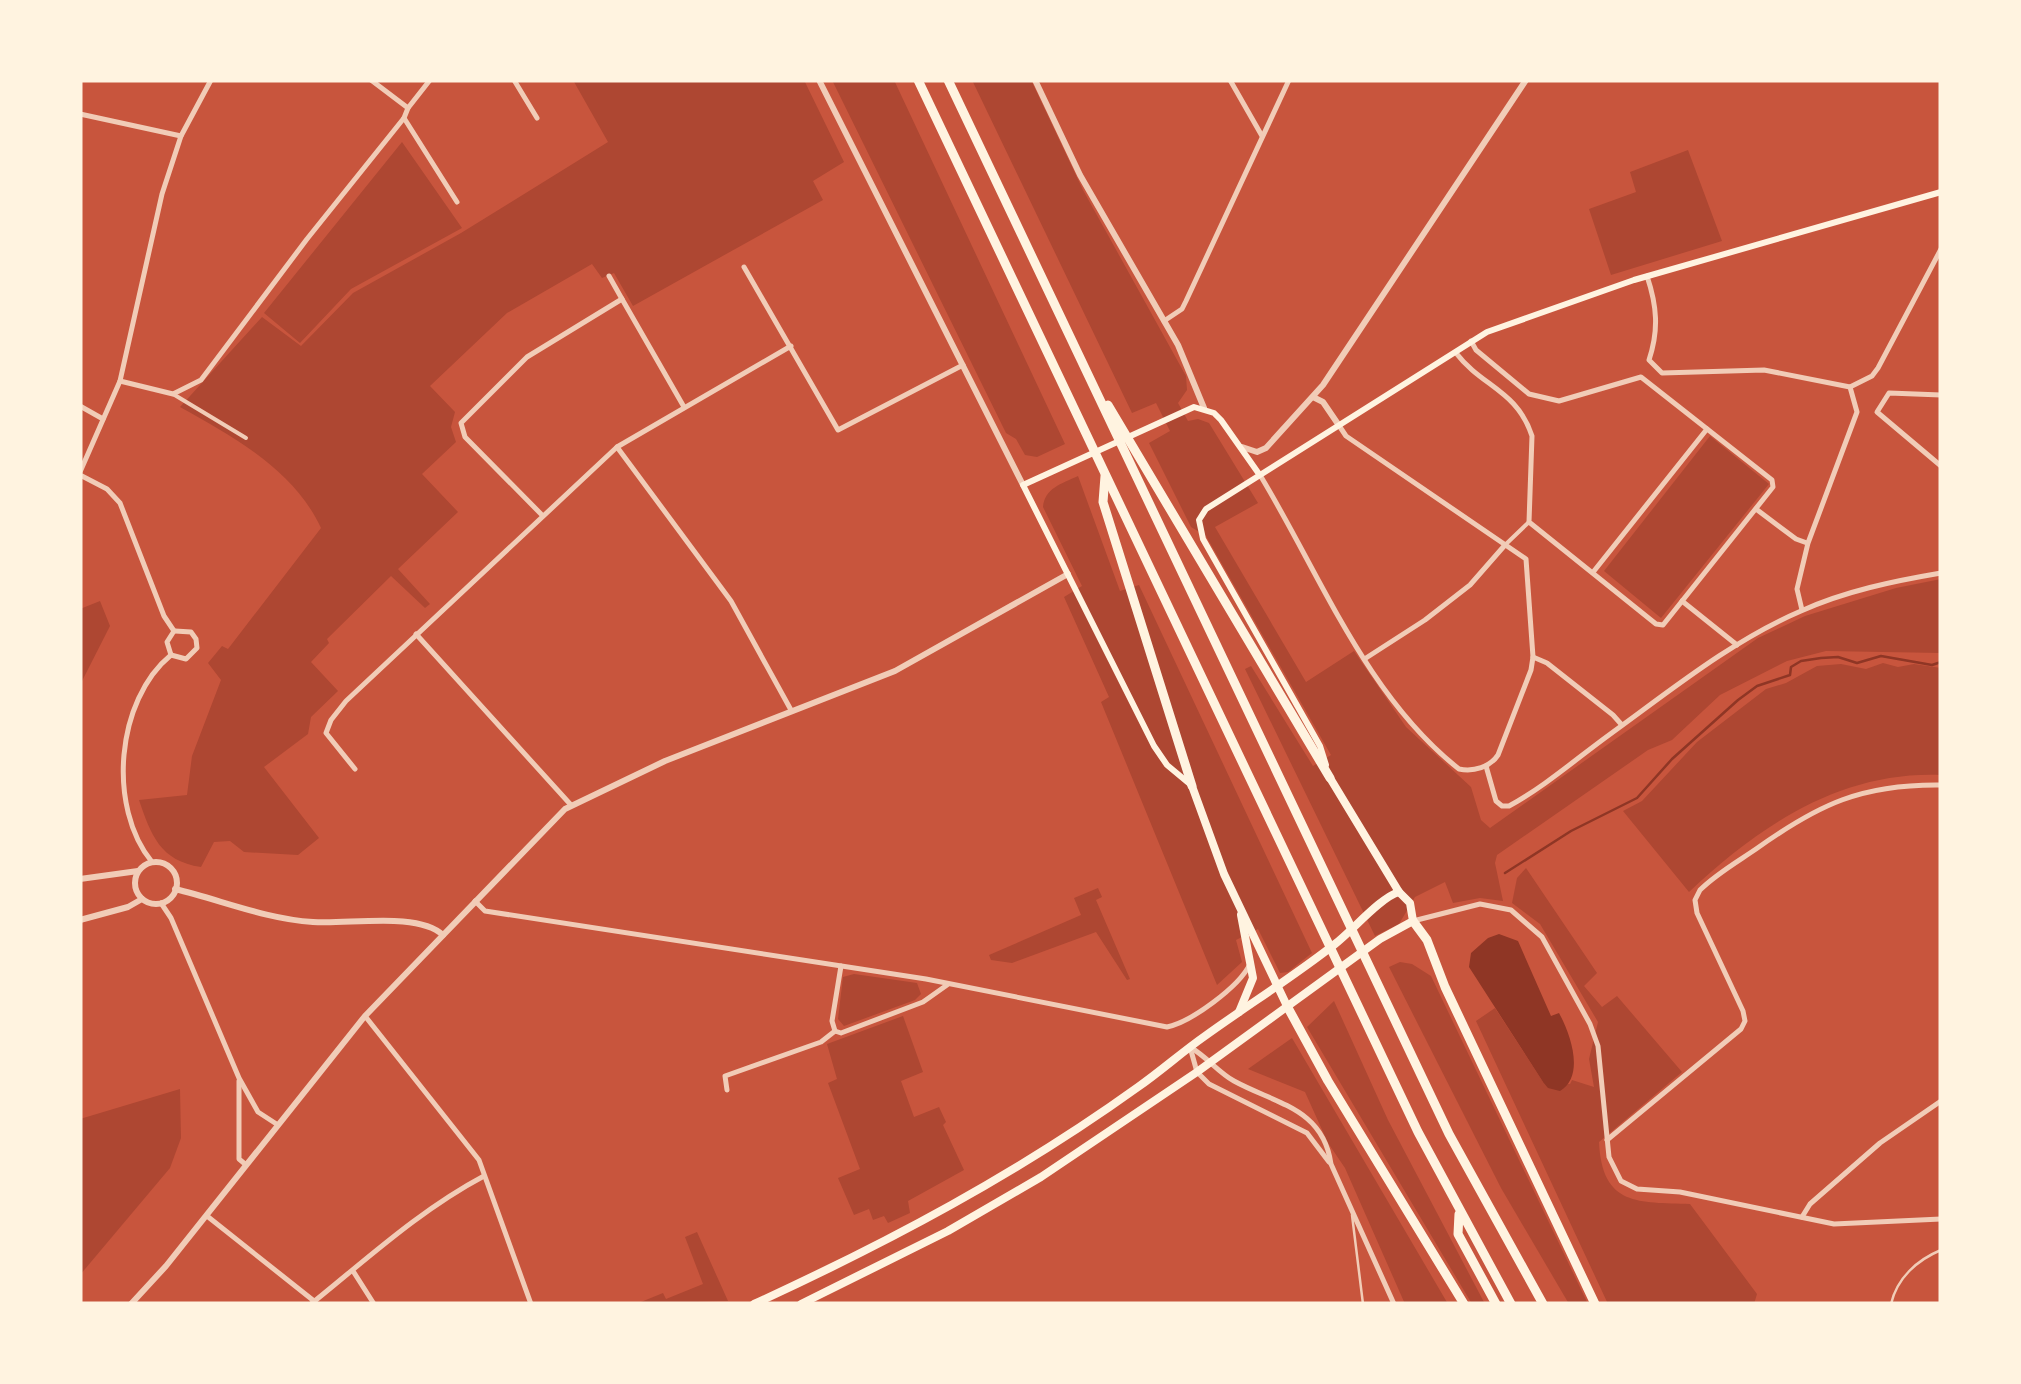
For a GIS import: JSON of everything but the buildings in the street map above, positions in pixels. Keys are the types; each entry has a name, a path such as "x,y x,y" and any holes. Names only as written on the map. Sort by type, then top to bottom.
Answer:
{"highway":[{"path":"918,80 1362,1014 1459,1211 1511,1304"},
{"path":"948,80 1449,1134 1542,1304"},
{"path":"1088,374 1330,778"},
{"path":"1105,474 1103,502 1192,786"},
{"path":"1414,921 1427,940 1445,987 1595,1304"},
{"path":"1287,1006 1328,1081 1464,1304"},
{"path":"1459,1211 1458,1234 1496,1304"}],"main road":[{"path":"801,1304 920,1246 1009,1196 1213,1061 1380,940 1414,921 1410,903 1399,892 1330,778 1320,746 1200,534 1199,520 1206,508 1471,340 1541,310 1941,193"},
{"path":"1259,474 1221,420 1204,408 1180,411 1024,486 1154,746 1167,765 1192,786 1240,911 1287,1006"},
{"path":"754,1304 866,1252 989,1186 1104,1112 1361,924 1382,900 1399,892"},
{"path":"1238,1014 1253,978 1240,911"}],"street":[{"path":"174,631 164,616 120,503 107,489 80,474 120,381 162,194 181,136 211,80"},
{"path":"372,80 408,108"},
{"path":"173,394 201,380 430,80"},
{"path":"514,80 537,118"},
{"path":"819,80 1024,486"},
{"path":"1035,80 1080,175 1186,362 1204,408"},
{"path":"1230,80 1262,136"},
{"path":"1164,321 1182,309 1289,80"},
{"path":"1236,444 1248,451 1266,448 1313,397 1526,80"},
{"path":"80,114 181,136"},
{"path":"404,118 457,202"},
{"path":"1648,276 1658,328 1649,360 1662,373 1764,370 1847,387 1872,376 1878,368 1941,248"},
{"path":"744,268 838,430 963,365"},
{"path":"609,276 684,407"},
{"path":"541,515 465,437 460,423 527,358 622,299"},
{"path":"1471,340 1476,350 1529,394 1559,402 1641,377 1772,480 1774,486 1660,626 1528,522"},
{"path":"355,769 326,733 346,701 617,447 792,346"},
{"path":"1366,658 1470,585 1528,522 1532,436 1520,406 1454,351"},
{"path":"120,381 173,394 246,438"},
{"path":"1802,610 1796,589 1808,543 1856,415 1857,408 1847,387"},
{"path":"1941,396 1886,395 1877,412 1941,466"},
{"path":"1259,474 1386,692 1440,752 1462,770 1486,766 1498,755 1533,656 1527,563 1346,436 1323,402 1313,397"},
{"path":"80,406 104,419"},
{"path":"1594,572 1707,428"},
{"path":"617,447 731,600 791,710"},
{"path":"1756,509 1796,540 1808,543"},
{"path":"1486,766 1496,801 1509,806 1737,645 1802,610 1900,580 1941,573"},
{"path":"131,1304 366,1016 571,804 666,761 895,671 1068,574"},
{"path":"1682,600 1737,645"},
{"path":"174,631 191,632 197,648 186,659 170,654 167,642 174,631"},
{"path":"416,634 571,804"},
{"path":"152,862 142,850 130,820 122,759 129,724 154,668 170,654"},
{"path":"1533,656 1548,663 1622,726"},
{"path":"1607,1144 1740,1029 1744,1021 1743,1010 1697,913 1700,890 1800,817 1830,802 1886,786 1941,785"},
{"path":"80,879 139,870 152,862 163,863 172,870 175,890"},
{"path":"139,870 135,886 142,899"},
{"path":"161,903 175,890"},
{"path":"175,890 271,916 312,922 411,922 435,927 443,934"},
{"path":"80,920 128,907 142,899 161,903 171,918 239,1078 258,1112 278,1125"},
{"path":"475,902 485,910 841,966 1170,1026 1188,1019 1222,994 1246,974 1252,962"},
{"path":"1414,921 1480,904 1511,910 1542,937 1598,1046 1612,1169 1632,1188 1680,1192 1848,1226 1941,1219"},
{"path":"836,1031 832,1021 841,966"},
{"path":"727,1090 725,1076 821,1042 836,1031 846,1032 923,1002 947,984"},
{"path":"366,1016 478,1160 531,1304"},
{"path":"1190,1047 1235,1081 1310,1119 1330,1154 1331,1164"},
{"path":"1190,1047 1197,1072 1219,1089 1306,1133 1331,1164 1394,1304"},
{"path":"239,1078 239,1159 246,1164"},
{"path":"1802,1217 1810,1204 1844,1172 1941,1101"},
{"path":"206,1215 313,1302 420,1215 484,1176"},
{"path":"353,1271 374,1304"},
{"path":"776,1304 781,1292"}],"lane":[{"path":"1351,1209 1363,1304"},
{"path":"1890,1304 1893,1292 1912,1266 1941,1250"}],"shaded area":[{"path":"573,80 804,80 844,162 813,181 823,200 633,306 614,273 602,278 592,264 507,313 430,386 455,412 451,427 456,442 422,474 458,512 398,569 430,604 425,608 391,576 327,639 329,643 311,662 338,691 311,717 308,734 264,767 319,838 298,855 244,852 230,841 214,842 201,867 176,859 153,835 139,800 187,795 192,756 221,680 208,663 222,646 228,649 321,528 279,472 241,443 180,407 262,317 301,346 353,293 461,233 608,142"},
{"path":"832,80 894,80 1065,444 1037,457 1025,455 1016,439 1006,433"},
{"path":"972,80 1031,80 1083,190 1186,376 1187,390 1178,403 1188,421 1209,423 1258,503 1215,527 1306,682 1354,651 1406,727 1471,787 1481,820 1490,828 1758,638 1805,616 1896,588 1941,579 1941,653 1826,651 1787,661 1720,695 1672,740 1648,750 1497,855 1495,863 1503,901 1480,898 1453,903 1445,882 1415,897 1399,924 1375,936 1245,669 1251,666 1313,766 1331,755 1206,536 1191,527 1149,443 1170,431 1156,403 1132,413"},
{"path":"402,142 462,228 351,289 300,343 264,313"},
{"path":"1688,150 1722,241 1611,275 1589,209 1636,192 1630,172"},
{"path":"1710,436 1769,484 1661,618 1604,571"},
{"path":"1078,476 1120,591 1139,585 1312,953 1288,972 1280,973 1258,929 1236,940 1242,962 1217,985 1101,702 1109,697 1064,597 1082,586 1043,507 1050,491"},
{"path":"100,601 110,626 80,685 80,609"},
{"path":"1883,663 1941,668 1941,775 1869,782 1804,807 1744,845 1689,892 1623,811 1642,801 1697,742 1766,689 1817,666 1841,664 1866,669"},
{"path":"1526,868 1597,973 1584,986 1602,1007 1617,996 1682,1072 1599,1142 1607,1179 1626,1197 1690,1204 1757,1294 1754,1304 1608,1304 1476,1021 1495,1008 1543,1082 1570,1084 1572,1080 1594,1087 1589,1059 1598,1022 1540,924 1512,903 1517,878"},
{"path":"1098,888 1102,897 1096,900 1130,979 1127,980 1096,932 1012,963 991,960 989,955 1081,915 1074,898"},
{"path":"1499,934 1518,941 1551,1016 1559,1013 1568,1032 1574,1066 1568,1084 1560,1091 1543,1082 1469,967 1471,953"},
{"path":"1400,962 1412,964 1431,976 1588,1304 1569,1304 1501,1188 1389,967"},
{"path":"854,974 917,983 921,994 915,1000 844,1026 838,1019 843,977"},
{"path":"1334,1001 1388,1120 1485,1304 1472,1304 1307,1027"},
{"path":"903,1016 923,1072 901,1081 914,1117 939,1107 964,1170 908,1201 910,1213 888,1223 884,1216 873,1220 869,1209 854,1215 838,1178 860,1169 828,1083 837,1079 827,1044"},
{"path":"1292,1038 1448,1304 1405,1304 1345,1168 1328,1143 1305,1092 1248,1069"},
{"path":"180,1089 181,1138 170,1168 80,1275 80,1119"},
{"path":"697,1232 728,1301 636,1304 663,1293 666,1299 703,1284 685,1237"}],"waterway":[{"path":"1505,873 1571,831 1637,798 1672,759 1738,700 1757,686 1790,675 1791,667 1801,661 1838,657 1857,663 1881,656 1932,665 1941,662"}]}
